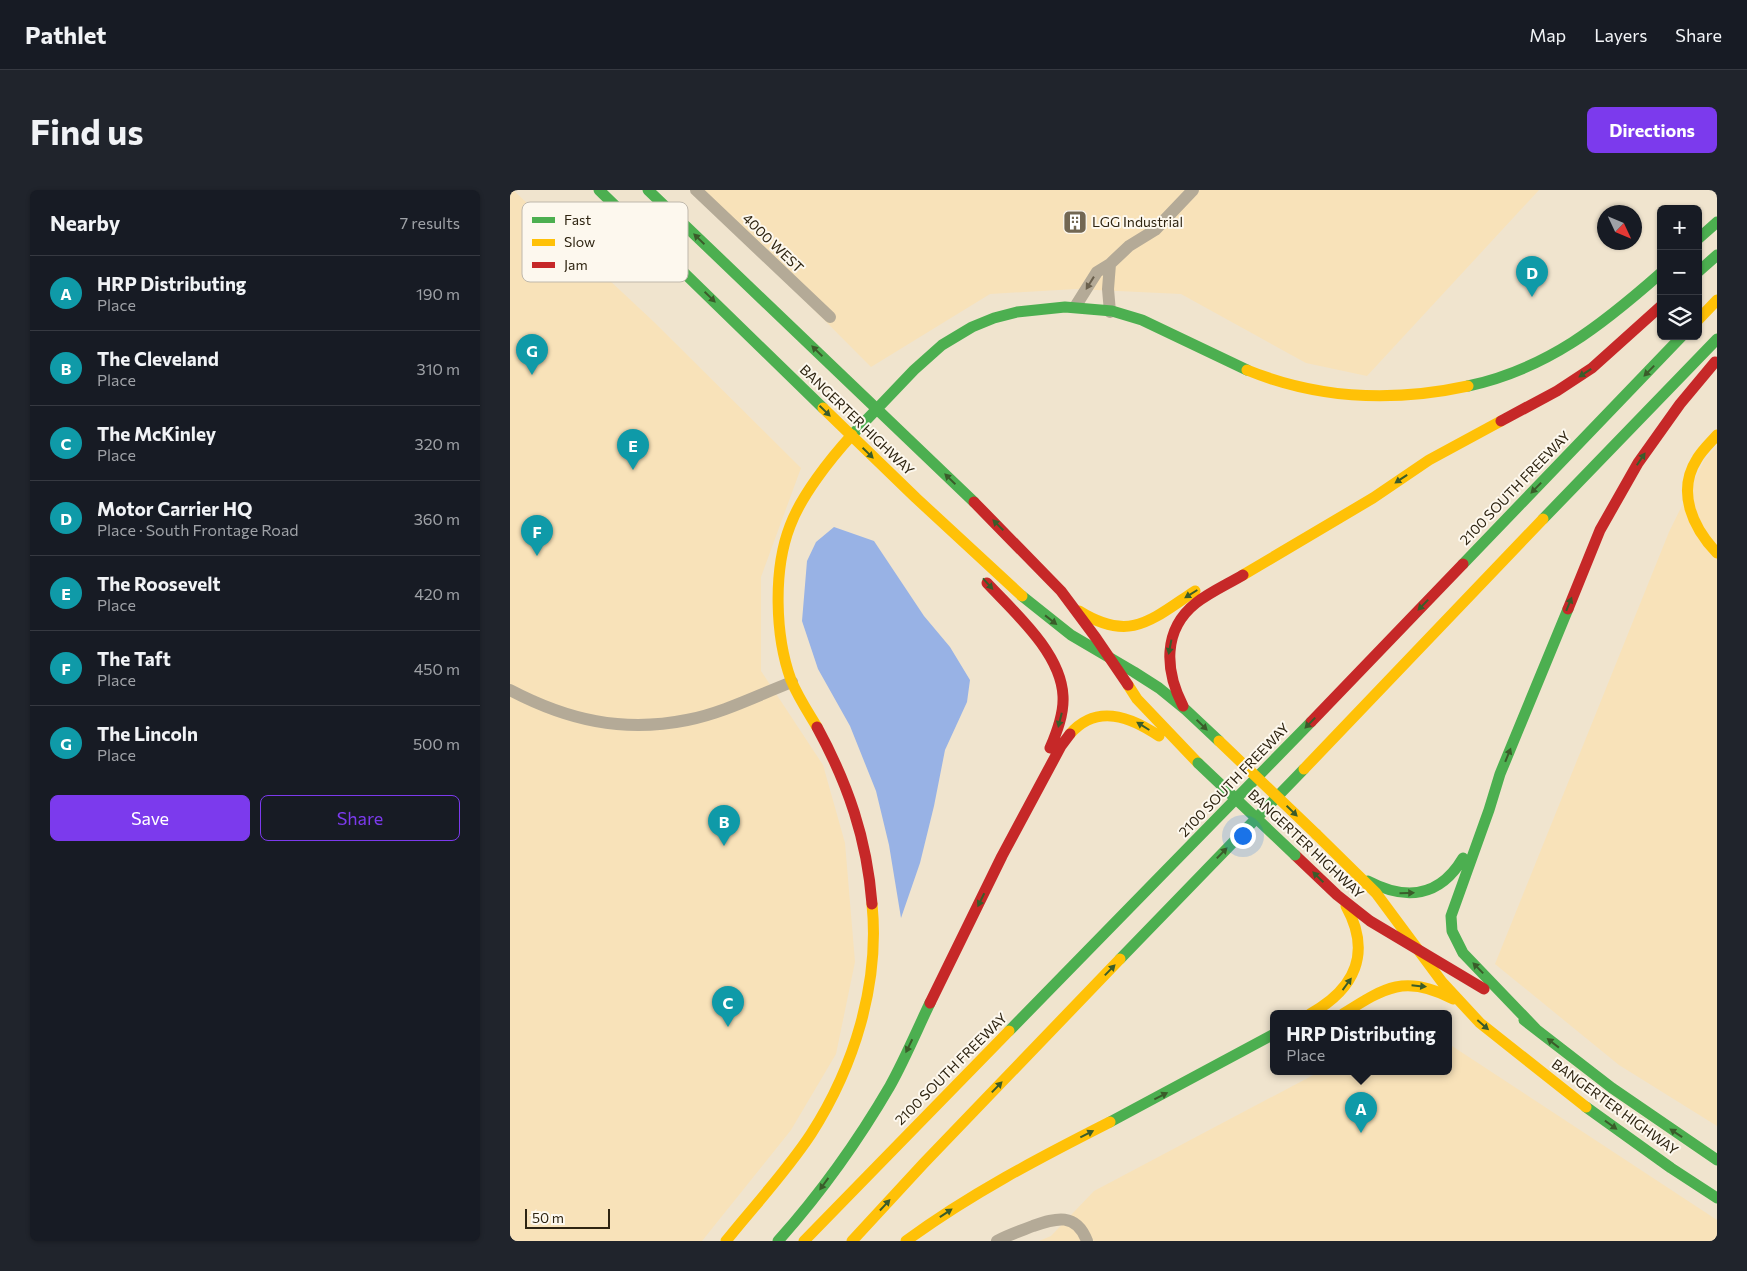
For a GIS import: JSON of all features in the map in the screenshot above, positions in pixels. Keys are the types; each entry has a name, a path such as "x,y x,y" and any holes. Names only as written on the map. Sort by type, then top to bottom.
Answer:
{"main road":[{"name":"BANGERTER HIGHWAY","path":"599,190 611,202"},
{"name":"BANGERTER HIGHWAY","path":"648,190 661,202"},
{"path":"1702,235 1717,222"},
{"name":"BANGERTER HIGHWAY","path":"688,228 1009,536 1061,591 1137,699 1198,763 1340,899 1380,928 1471,980 1612,1088 1717,1160"},
{"path":"1702,268 1717,255"},
{"name":"BANGERTER HIGHWAY","path":"688,277 851,436 1025,599 1058,626 1149,681 1184,708 1362,878 1387,907 1435,974 1461,1004 1500,1040 1572,1097 1717,1198"},
{"path":"726,1241 811,1134 834,1093 855,1042 868,992 874,936 871,879 858,822 840,774 792,682 780,640 778,591 789,526 809,491 833,457 923,360 949,340 976,324 1002,315 1035,308 1075,307 1135,318 1223,360 1288,384 1346,395 1394,396 1444,392 1491,381 1539,362 1583,337 1623,307 1657,277"},
{"path":"1702,316 1717,300"},
{"path":"1184,708 1172,682 1168,656 1174,630 1187,611 1207,595 1373,498 1429,460 1557,391 1592,368 1657,310"},
{"name":"2100 SOUTH FREEWAY","path":"804,1241 1232,804 1678,340"},
{"path":"852,1241 938,1149 1717,340"},
{"path":"1362,878 1385,890 1407,894 1426,891 1447,879 1461,862 1500,774 1600,530 1638,464 1680,404 1717,359"},
{"path":"1717,435 1696,461 1690,475 1687,490 1688,508 1700,535 1717,553"},
{"path":"886,469 1049,653 1058,671 1064,697 1059,726 1008,829 1002,856"},
{"path":"1073,607 1105,625 1122,627 1140,624 1150,620 1193,592 1373,498"},
{"path":"778,1241 801,1215 853,1144 890,1085 1002,856 1060,746 1071,732 1088,720 1110,715 1123,716 1132,719 1198,763"},
{"path":"1500,774 1489,810 1455,896 1451,924 1454,938 1463,953 1536,1029"},
{"path":"1316,1010 1342,991 1350,981 1357,963 1358,933 1351,914 1340,899"},
{"path":"1349,1010 1378,992 1394,986 1404,985 1434,988 1461,1004"},
{"path":"906,1241 1006,1175 1186,1084 1270,1036"},
{"path":"1186,1084 1270,1050"}],"street":[{"name":"4000 WEST","path":"696,190 830,317"},
{"path":"1075,307 1097,272 1110,264 1129,246 1154,230 1193,190"},
{"path":"1110,264 1108,289 1110,312"},
{"path":"510,690 559,712 589,721 617,725 651,725 688,720 710,714 792,682"},
{"path":"997,1241 1010,1234 1052,1219 1062,1218 1073,1222 1081,1228 1087,1241"}],"shaded area":[{"path":"510,190 513,190 526,202 522,202 522,282 611,282 801,468 761,577 761,671 823,765 845,843 855,962 836,1054 791,1130 702,1241 510,1241"},
{"path":"695,190 1539,190 1367,376 1306,363 1181,294 1076,289 990,294 871,367"},
{"path":"1717,446 1717,1126 1619,1065 1495,964 1669,532 1704,461"},
{"path":"1452,1046 1717,1220 1717,1241 1039,1241 1051,1236 1094,1191 1313,1075 1452,1075"}],"water":[{"path":"834,527 874,541 924,616 950,647 970,680 967,702 945,750 920,863 901,918 889,845 876,791 850,726 818,669 802,621 807,561 816,542"}],"traffic: fast":[{"path":"599,190 611,202"},
{"path":"648,190 661,202"},
{"path":"1702,235 1717,222"},
{"path":"688,228 974,502"},
{"path":"1702,268 1717,255"},
{"path":"1468,386 1523,368 1572,343 1617,310 1657,276"},
{"path":"688,277 823,408"},
{"path":"852,435 914,370 942,345 972,327 994,318 1017,312 1065,307 1112,311 1142,320 1247,370"},
{"path":"1543,519 1717,339"},
{"path":"1463,564 1678,340"},
{"path":"1022,596 1071,635 1159,688 1219,741"},
{"path":"1536,1029 1463,953 1452,931 1451,916 1500,774 1568,609"},
{"path":"1009,1031 1311,722"},
{"path":"1198,763 1295,855"},
{"path":"1120,959 1304,769"},
{"path":"1368,881 1396,891 1421,892 1433,888 1444,881 1463,858"},
{"path":"778,1241 838,1166 878,1107 906,1055 930,1003"},
{"path":"1524,1020 1612,1088 1717,1160"},
{"path":"1110,1122 1270,1036"},
{"path":"1586,1107 1671,1168 1717,1198"}],"traffic: slow":[{"path":"1702,316 1717,300"},
{"path":"1247,370 1301,387 1356,395 1412,394 1468,386"},
{"path":"823,408 916,498 1022,596"},
{"path":"1243,575 1373,498 1429,460 1501,421"},
{"path":"817,727 791,680 786,663 779,624 778,603 781,562 790,526 801,502 826,466 852,435"},
{"path":"1717,435 1697,459 1691,471 1688,484 1690,509 1695,521 1708,543 1717,553"},
{"path":"1304,769 1543,519"},
{"path":"1079,611 1097,621 1112,625 1127,626 1140,624 1152,619 1195,591"},
{"path":"1128,685 1137,699 1198,763"},
{"path":"1070,734 1080,724 1091,719 1114,716 1137,723 1159,736"},
{"path":"1219,741 1316,834"},
{"path":"1316,834 1376,893 1442,982 1480,1023 1586,1107"},
{"path":"726,1241 781,1175 811,1134 840,1081 861,1024 868,994 872,964 872,904"},
{"path":"1316,1010 1338,993 1348,981 1355,968 1358,954 1358,939 1354,923 1346,906"},
{"path":"852,1241 924,1163 1120,959"},
{"path":"1350,1010 1371,997 1396,987 1422,987 1437,991 1453,999"},
{"path":"804,1241 1009,1031"},
{"path":"906,1241 980,1192 1110,1122"}],"traffic: jam":[{"path":"1501,421 1557,391 1592,368 1657,310"},
{"path":"1568,609 1600,530 1638,463 1680,404 1715,362"},
{"path":"974,502 1061,591 1128,685"},
{"path":"1311,722 1463,564"},
{"path":"1183,706 1177,693 1170,665 1172,638 1177,626 1196,603 1243,575"},
{"path":"987,583 1035,635 1054,664 1063,696 1061,716 1050,748"},
{"path":"817,727 847,791 861,834 872,904"},
{"path":"930,1003 1002,856 1061,746 1070,734"},
{"path":"1295,855 1337,895 1370,921 1484,989"}],"place":[{"name":"LGG Industrial","path":"1075,222"},
{"name":"Motor Carrier HQ","path":"1532,297"},
{"name":"The Lincoln","path":"532,375"},
{"name":"The Roosevelt","path":"633,470"},
{"name":"The Taft","path":"537,556"},
{"name":"The Cleveland","path":"724,846"},
{"name":"The McKinley","path":"728,1027"},
{"name":"HRP Distributing","path":"1361,1133"}]}
